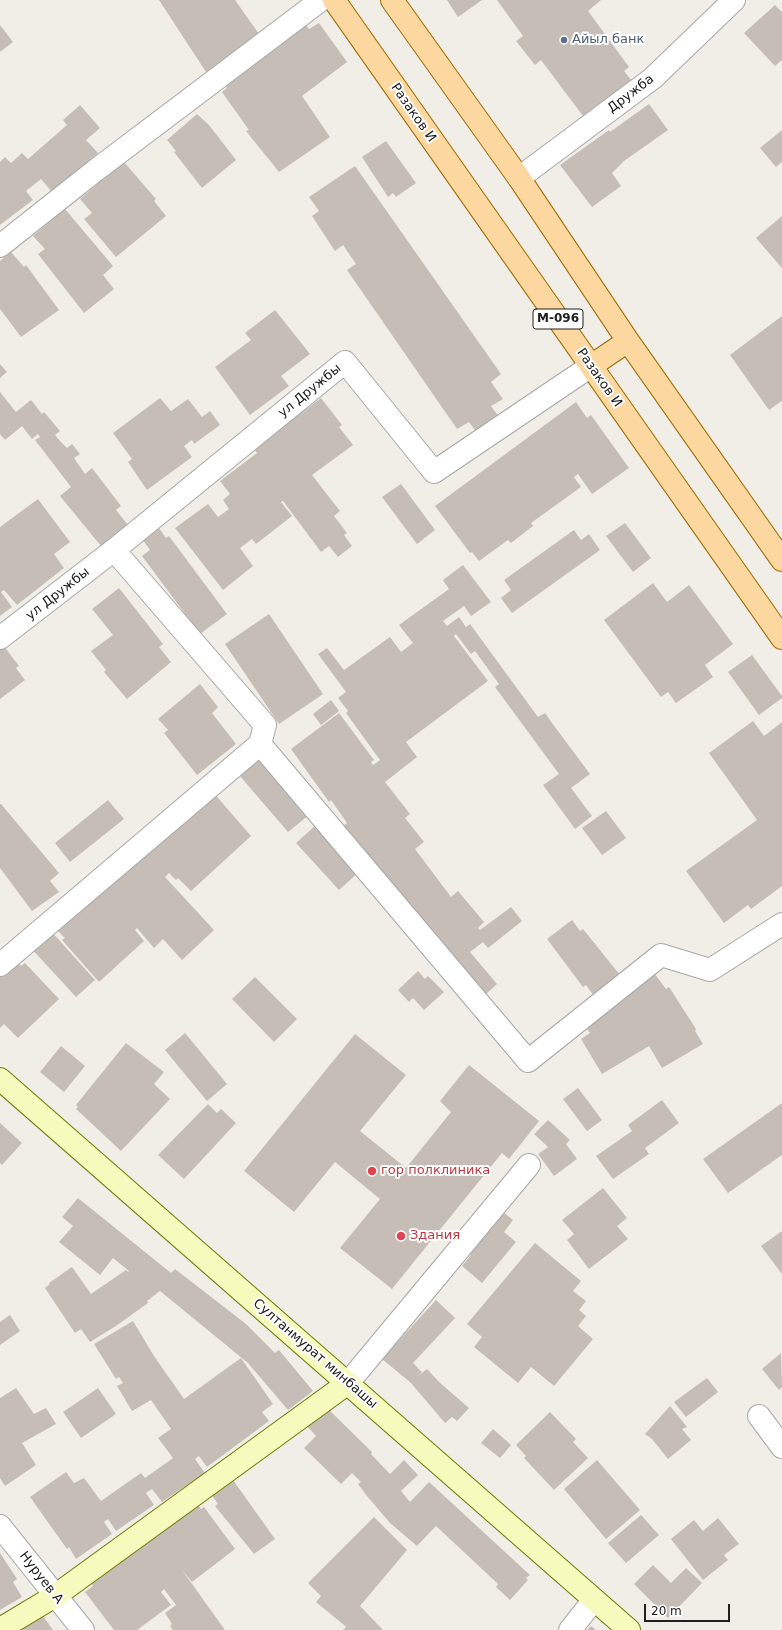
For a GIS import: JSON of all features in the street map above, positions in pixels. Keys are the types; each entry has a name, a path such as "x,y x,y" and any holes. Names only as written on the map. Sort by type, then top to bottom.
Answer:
{"main road":[{"name":"Разаков И","path":"334,0 782,638"},
{"path":"392,0 519,178 628,341 782,560"},
{"name":"ул Дружбы","path":"591,366 628,341"}],"street":[{"path":"0,246 96,170 321,0"},
{"name":"Дружба","path":"519,178 653,78 734,0"},
{"name":"ул Дружбы","path":"0,638 114,550 345,362 434,472 591,366"},
{"path":"0,964 260,744 265,725 114,550"},
{"path":"260,744 528,1061 662,955 710,970 782,924"},
{"name":"Султанмурат минбашы","path":"0,1079 348,1383 593,1601 629,1630"},
{"path":"0,1629 54,1596 348,1383 529,1165"},
{"path":"759,1416 782,1447"},
{"name":"Нуруев А","path":"0,1526 54,1596 83,1630"},
{"path":"570,1630 593,1601"}],"building":[{"path":"159,0 235,0 259,34 206,72"},
{"path":"447,0 482,0 458,17"},
{"name":"Айыл банк","path":"497,0 601,0 588,11 629,67 624,71 631,80 583,116 541,60 535,65 516,41 523,36"},
{"path":"775,5 782,12 782,60 775,66 744,33"},
{"path":"319,23 347,62 302,96 330,137 279,172 246,131 249,130 222,92 227,88 225,86 306,25 309,29"},
{"path":"0,25 13,42 0,52"},
{"path":"649,104 668,130 624,161 612,173 621,186 592,207 560,165"},
{"path":"80,105 100,128 86,140 98,153 52,192 41,179 26,191 33,200 0,225 0,162 5,157 11,163 22,153 28,159 67,125 63,120"},
{"path":"197,114 209,125 236,160 202,188 174,152 176,151 167,140"},
{"path":"782,130 782,162 776,167 760,148"},
{"path":"386,141 416,183 396,197 393,193 388,197 362,157"},
{"path":"124,162 156,199 154,201 166,216 116,257 84,219 92,213 80,199"},
{"path":"355,166 501,374 491,382 503,399 491,406 499,417 477,433 469,422 457,429 347,270 356,264 343,245 335,251 312,216 319,211 309,197"},
{"path":"65,209 113,266 103,275 114,289 84,313 38,254 45,249 33,236"},
{"path":"782,216 782,268 756,238"},
{"path":"11,252 24,267 26,265 59,310 21,337 0,309 0,261"},
{"path":"275,310 310,354 281,376 289,386 250,415 215,367 251,340 245,333"},
{"path":"782,316 782,401 769,410 730,355"},
{"path":"0,364 7,372 0,378"},
{"path":"0,392 16,412 31,400 42,414 44,412 60,431 55,435 61,442 67,448 72,444 80,454 74,458 85,474 92,468 121,506 116,510 128,525 101,546 60,496 71,487 35,440 40,437 38,434 32,439 22,426 5,440 0,434"},
{"path":"160,398 171,411 188,399 202,417 210,411 220,425 194,444 192,440 184,446 192,457 147,490 128,462 132,459 113,433"},
{"path":"321,398 342,425 339,427 353,445 312,475 340,511 334,516 347,533 344,535 352,546 338,557 329,546 321,552 283,501 281,502 292,516 256,544 252,539 240,548 253,566 223,590 175,528 208,504 218,517 229,509 223,500 230,494 220,481 257,453 254,449"},
{"path":"576,402 587,418 591,415 629,468 592,494 578,474 574,477 581,487 531,523 533,526 511,543 508,540 479,561 472,552 470,553 435,506"},
{"path":"401,484 435,530 417,544 382,497"},
{"path":"38,499 70,542 54,554 64,568 17,605 4,590 1,592 12,607 0,616 0,527"},
{"path":"625,523 651,558 633,572 606,536"},
{"path":"159,528 166,538 169,536 227,614 200,634 142,556 150,550 143,540"},
{"path":"574,530 581,540 589,534 600,550 512,613 501,598 511,590 504,580"},
{"path":"463,565 491,602 471,616 464,606 443,621 447,626 459,617 466,627 470,624 538,717 545,713 590,774 571,788 592,816 575,829 543,785 559,774 495,687 499,684 475,651 471,654 456,634 454,636 488,681 406,742 417,757 385,782 410,814 405,818 424,842 415,849 451,897 458,891 484,922 478,928 480,930 511,907 522,921 488,948 483,942 470,952 497,984 485,995 343,826 347,823 331,800 329,802 291,749 339,713 374,760 371,762 373,765 380,760 346,713 348,711 338,698 346,692 318,654 327,648 344,670 390,637 401,652 413,643 399,625 449,589 443,580"},
{"path":"653,583 667,602 689,585 733,644 705,665 713,677 676,703 668,692 661,697 604,620"},
{"path":"119,588 163,644 159,647 171,662 127,699 104,672 106,670 91,651 113,635 92,609"},
{"path":"269,614 323,694 279,724 225,644"},
{"path":"3,645 19,666 16,668 25,680 0,699 0,648"},
{"path":"752,655 782,696 782,698 759,715 728,672"},
{"path":"200,684 218,707 212,713 236,744 197,775 164,733 168,730 158,719"},
{"path":"331,700 339,711 321,725 313,714"},
{"path":"753,721 764,736 782,722 782,886 751,909 748,905 724,923 686,871 757,820 709,753"},
{"path":"252,746 309,815 288,832 239,775"},
{"path":"205,783 251,836 191,891 178,878 176,880 169,873 165,877 214,930 182,960 163,939 154,948 137,928 135,930 144,941 99,982 62,940 65,938 55,928"},
{"path":"108,800 124,819 70,862 55,843"},
{"path":"0,804 59,873 50,881 59,892 32,911 0,868"},
{"path":"606,811 626,838 602,855 582,828"},
{"path":"317,824 360,871 339,890 296,843"},
{"path":"572,920 580,931 583,929 620,975 594,996 586,985 583,987 547,939"},
{"path":"50,930 95,980 76,997 30,947"},
{"path":"14,958 21,966 25,963 59,999 18,1038 4,1024 0,1028 0,970"},
{"path":"418,971 425,979 428,976 444,992 424,1010 413,998 409,1002 398,990"},
{"path":"654,973 666,989 669,987 696,1029 695,1031 703,1044 662,1068 649,1046 602,1074 581,1039 590,1033 584,1025"},
{"path":"255,977 297,1019 274,1042 232,999"},
{"path":"185,1033 227,1084 207,1101 165,1050"},
{"path":"355,1034 406,1075 360,1131 406,1168 451,1112 440,1101 469,1065 539,1121 509,1159 502,1153 392,1289 340,1248 380,1199 335,1162 294,1212 244,1171"},
{"path":"126,1043 164,1072 154,1084 170,1099 121,1151 76,1109 78,1107 76,1105"},
{"path":"61,1046 85,1066 64,1092 40,1072"},
{"path":"578,1088 602,1120 587,1131 563,1099"},
{"path":"662,1100 679,1123 645,1148 649,1154 613,1179 596,1156 632,1131 628,1125"},
{"path":"782,1103 782,1155 728,1193 703,1159"},
{"path":"208,1104 217,1113 221,1109 236,1123 184,1179 158,1155"},
{"path":"548,1120 570,1140 566,1144 577,1159 554,1176 538,1154 548,1147 534,1134"},
{"path":"0,1123 22,1143 2,1165 0,1163"},
{"path":"603,1188 627,1218 617,1226 628,1239 589,1269 567,1240 574,1234 562,1220"},
{"path":"78,1198 171,1273 175,1269 246,1324 275,1353 279,1350 313,1391 288,1410 248,1363 160,1291 147,1301 148,1303 116,1326 90,1342 81,1329 75,1333 45,1288 50,1284 49,1283 72,1267 91,1294 126,1270 128,1272 129,1271 113,1258 100,1275 59,1242 73,1226 62,1217"},
{"path":"491,1202 513,1220 504,1232 516,1242 482,1283 462,1266 471,1255 457,1243"},
{"path":"782,1231 782,1274 761,1246"},
{"path":"535,1243 581,1281 573,1291 586,1301 579,1310 586,1316 578,1326 593,1339 554,1386 531,1367 518,1383 474,1347 482,1337 467,1324"},
{"path":"436,1300 455,1318 413,1363 422,1372 417,1377 427,1369 439,1382 469,1408 457,1421 452,1417 445,1423 411,1383 382,1359"},
{"path":"10,1315 20,1331 0,1345 0,1322"},
{"path":"133,1321 154,1356 184,1399 241,1358 273,1404 262,1412 269,1421 207,1467 199,1456 195,1459 205,1473 162,1502 152,1489 146,1493 154,1505 116,1531 108,1519 104,1522 112,1534 76,1559 69,1547 67,1549 30,1497 66,1472 74,1483 84,1478 101,1501 141,1473 145,1478 173,1458 158,1438 171,1429 151,1400 132,1411 117,1386 123,1383 119,1377 116,1379 94,1344"},
{"path":"781,1353 782,1387 779,1390 762,1369"},
{"path":"707,1378 718,1392 686,1417 674,1402"},
{"path":"16,1388 34,1414 46,1408 56,1424 22,1443 36,1465 5,1486 0,1478 0,1398"},
{"path":"98,1388 116,1414 81,1438 63,1412"},
{"path":"323,1404 372,1452 371,1454 390,1474 404,1460 418,1475 401,1491 410,1502 429,1482 530,1575 526,1578 528,1580 510,1600 496,1587 498,1584 436,1526 417,1546 390,1523 367,1496 358,1484 361,1482 352,1473 341,1484 304,1448 316,1436 304,1423"},
{"path":"670,1406 687,1427 682,1429 691,1440 668,1459 652,1439 645,1434"},
{"path":"550,1412 576,1439 573,1442 588,1458 554,1490 524,1458 526,1456 516,1445"},
{"path":"493,1429 511,1445 500,1458 481,1443"},
{"path":"597,1460 640,1510 606,1539 564,1489"},
{"path":"228,1473 275,1539 254,1554 215,1506 218,1504 207,1488"},
{"path":"190,1493 201,1509 204,1507 235,1549 192,1582 182,1570 225,1630 173,1630 170,1626 172,1624 165,1613 176,1605 164,1589 161,1592 171,1605 137,1630 114,1630 85,1592 93,1586 81,1569"},
{"path":"641,1515 659,1535 626,1563 608,1543"},
{"path":"374,1517 407,1550 360,1606 383,1630 343,1630 346,1627 316,1602 321,1596 308,1583"},
{"path":"718,1518 739,1544 724,1555 728,1560 703,1580 671,1539 694,1520 703,1531"},
{"path":"0,1553 17,1579 13,1582 22,1597 0,1610"},
{"path":"653,1565 671,1583 686,1568 702,1583 668,1618 634,1584"},
{"path":"36,1606 53,1630 1,1630"},
{"path":"591,1626 596,1630 587,1630"}],"place":[{"name":"Айыл банк","path":"564,40"},
{"name":"гор полклиника","path":"372,1171"},
{"name":"Здания","path":"401,1236"}]}
